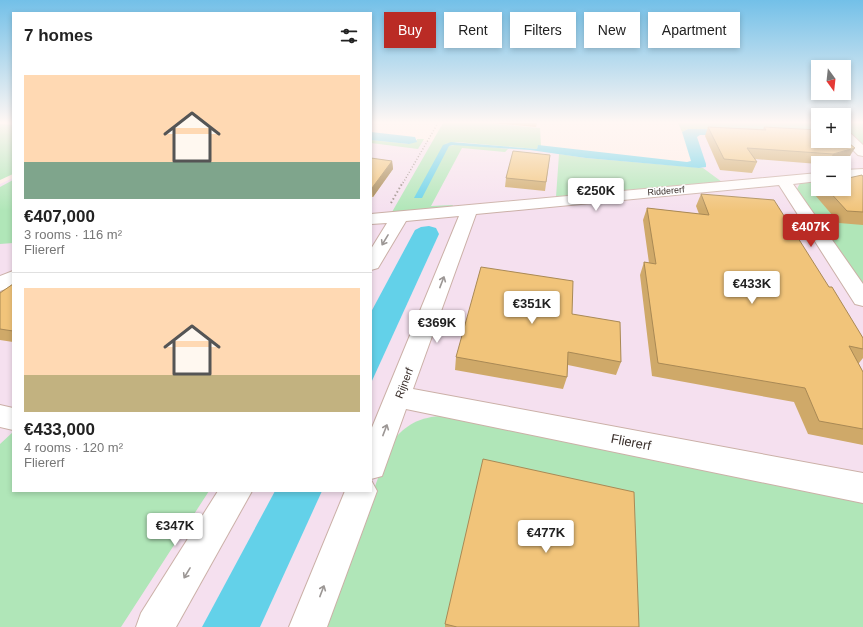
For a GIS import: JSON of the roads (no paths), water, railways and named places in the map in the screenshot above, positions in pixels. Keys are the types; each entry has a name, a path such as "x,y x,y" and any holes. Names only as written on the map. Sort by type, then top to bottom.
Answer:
{"street":[{"path":"851,174 863,173"},
{"name":"Riddererf","path":"385,217 811,178"},
{"path":"783,180 863,299"},
{"name":"Rijnerf","path":"372,463 470,209"},
{"path":"372,261 385,217"},
{"path":"0,285 12,278"},
{"name":"Fliererf","path":"398,396 863,488"},
{"path":"0,416 12,419"},
{"path":"155,627 235,492"},
{"path":"308,627 361,492"}],"water":[{"path":"439,152 446,152 422,198 414,198"},
{"path":"546,152 602,152 687,162 691,161 688,152 702,152 706,167 699,168 586,158"},
{"path":"429,226 436,228 439,234 372,381 372,310 415,230 421,227"},
{"path":"274,492 322,492 260,627 202,627"}]}
